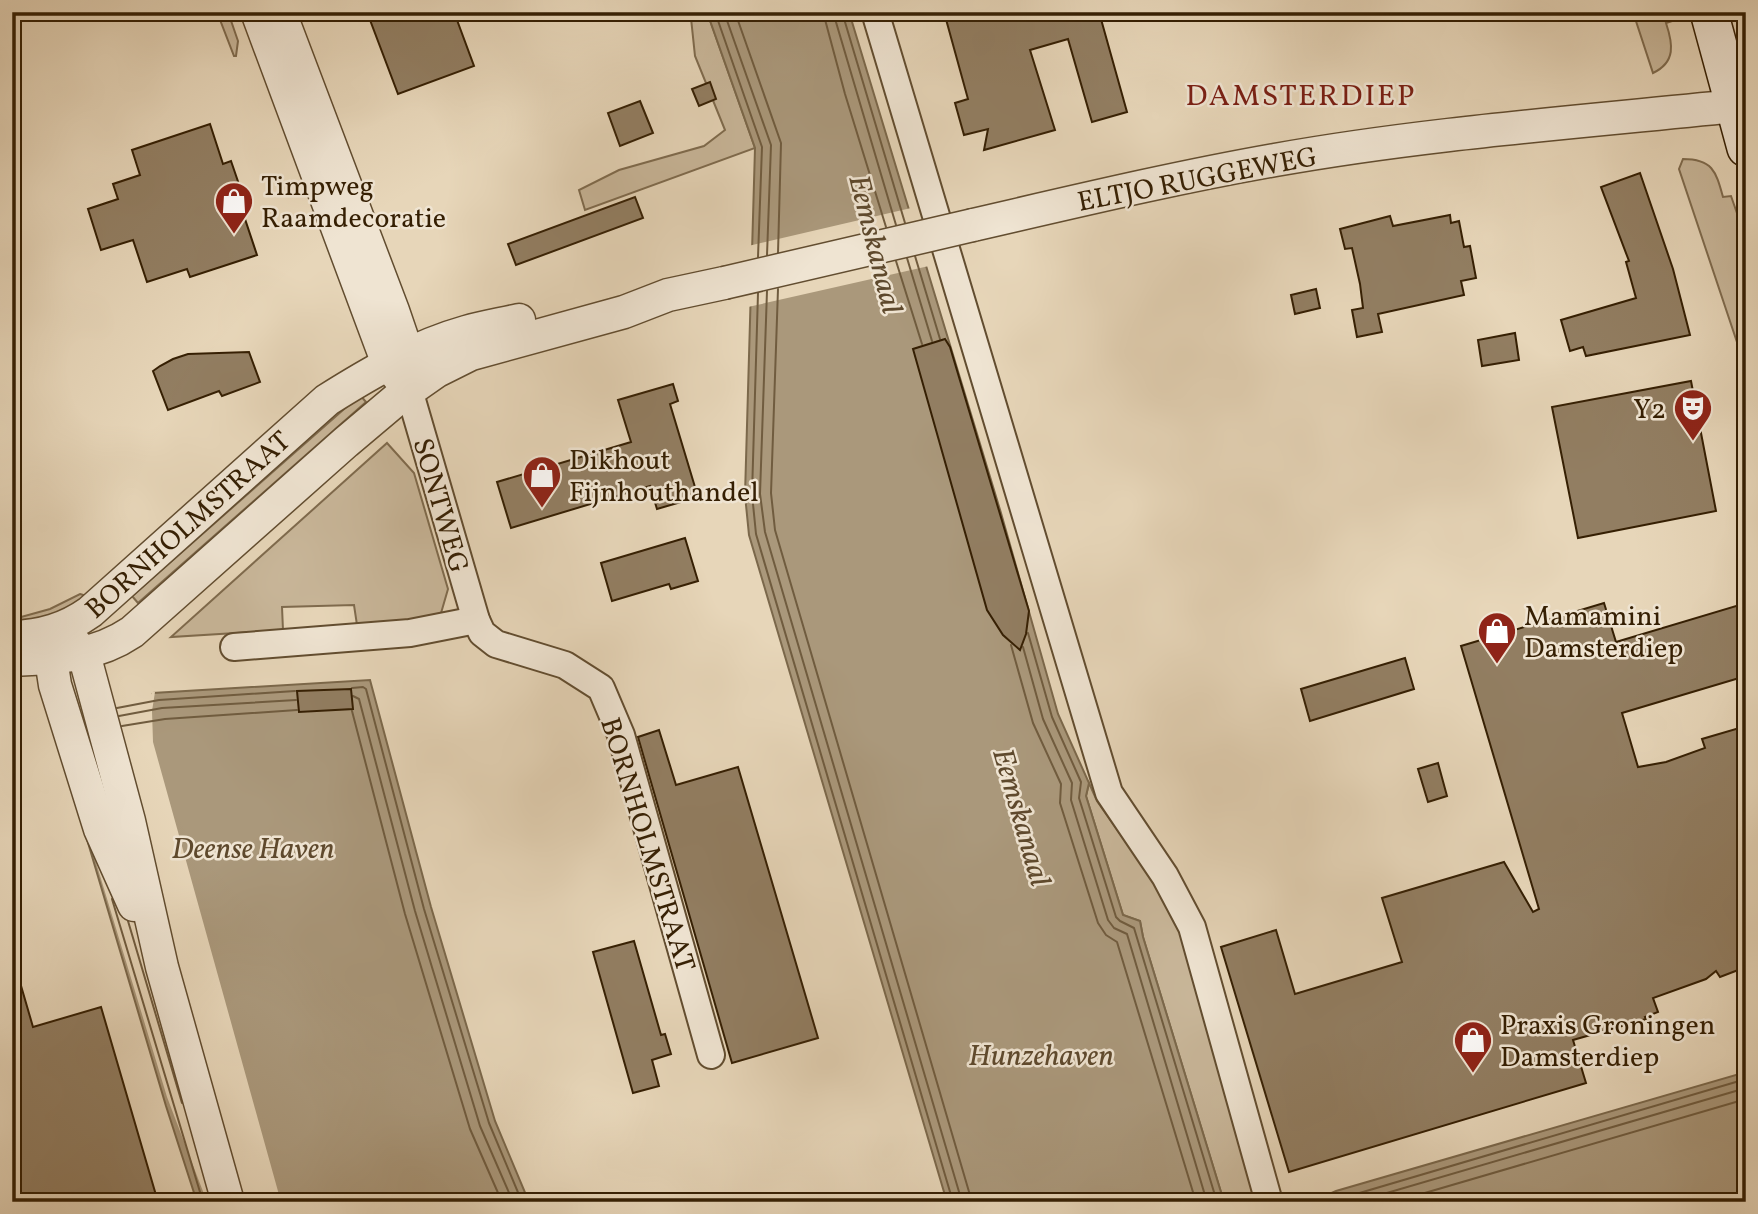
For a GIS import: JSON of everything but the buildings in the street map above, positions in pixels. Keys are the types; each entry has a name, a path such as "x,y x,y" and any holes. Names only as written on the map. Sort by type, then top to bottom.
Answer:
{"main road":[{"path":"1709,12 1740,105 1746,148"}],"street":[{"name":"SONTWEG","path":"257,12 398,360"},
{"name":"SONTWEG","path":"280,12 409,390 476,620"},
{"path":"875,12 1110,793 1165,876 1192,927 1269,1202"},
{"name":"ELTJO RUGGEWEG","path":"398,360 468,331 623,298 668,295 724,284 973,225 1275,160 1372,145 1740,105"},
{"name":"ELTJO RUGGEWEG","path":"409,390 437,371 471,354 624,312 668,295"},
{"name":"BORNHOLMSTRAAT","path":"12,637 36,636 62,628 90,612 327,400 398,360"},
{"name":"BORNHOLMSTRAAT","path":"12,660 51,659 84,654 108,646 132,632 346,442 409,390"},
{"name":"BORNHOLMSTRAAT","path":"476,620 482,633 496,644 565,665 601,688 621,735 711,1055"},
{"path":"234,647 410,633 476,620"},
{"path":"62,628 84,654 129,821 162,967 228,1202"},
{"path":"62,628 51,659 60,701 100,829 162,967"}],"shaded area":[{"path":"217,12 228,12 238,41 236,56 234,56"},
{"path":"697,12 707,12 755,148 585,210 579,190 619,170 704,146 725,130 695,56 691,18"},
{"path":"1633,12 1669,12 1672,21 1666,23 1671,45 1669,58 1666,64 1653,73"},
{"path":"1683,159 1701,161 1712,169 1723,197 1731,196 1746,239 1746,369 1679,169"},
{"path":"360,395 366,402 138,603 132,596"},
{"path":"387,443 414,473 448,589 439,620 357,625 354,605 282,607 283,630 171,637"},
{"path":"80,594 93,598 21,630 21,617 50,609"},
{"path":"1089,783 1097,801 1168,902 1185,945 1260,1202 1224,1202 1140,921 1123,915 1086,796"}],"water":[{"name":"Hunzehaven","path":"707,12 849,12 1001,513 1058,714 1089,783 1086,796 1123,915 1140,921 1224,1202 947,1202 749,535 745,495 755,148"},
{"name":"Deense Haven","path":"370,680 431,907 495,1121 529,1202 197,1202 49,711 152,696 153,693"},
{"path":"1746,1072 1746,1202 1316,1202 1336,1191"}],"pier":[{"path":"911,208 929,266 748,307 748,246"},
{"path":"155,692 152,711 153,742 281,1202 207,1202 167,1097 49,707"}],"place":[{"name":"Timpweg Raamdecoratie","path":"234,235"},
{"name":"Y2","path":"1693,442"},
{"name":"Dikhout Fijnhouthandel","path":"542,509"},
{"name":"Mamamini Damsterdiep","path":"1497,665"},
{"name":"Praxis Groningen Damsterdiep","path":"1473,1074"}],"district":[{"name":"DAMSTERDIEP","path":"1301,95"}],"water label":[{"name":"Eemskanaal","path":"876,244"},
{"name":"Eemskanaal","path":"1022,817"}]}
